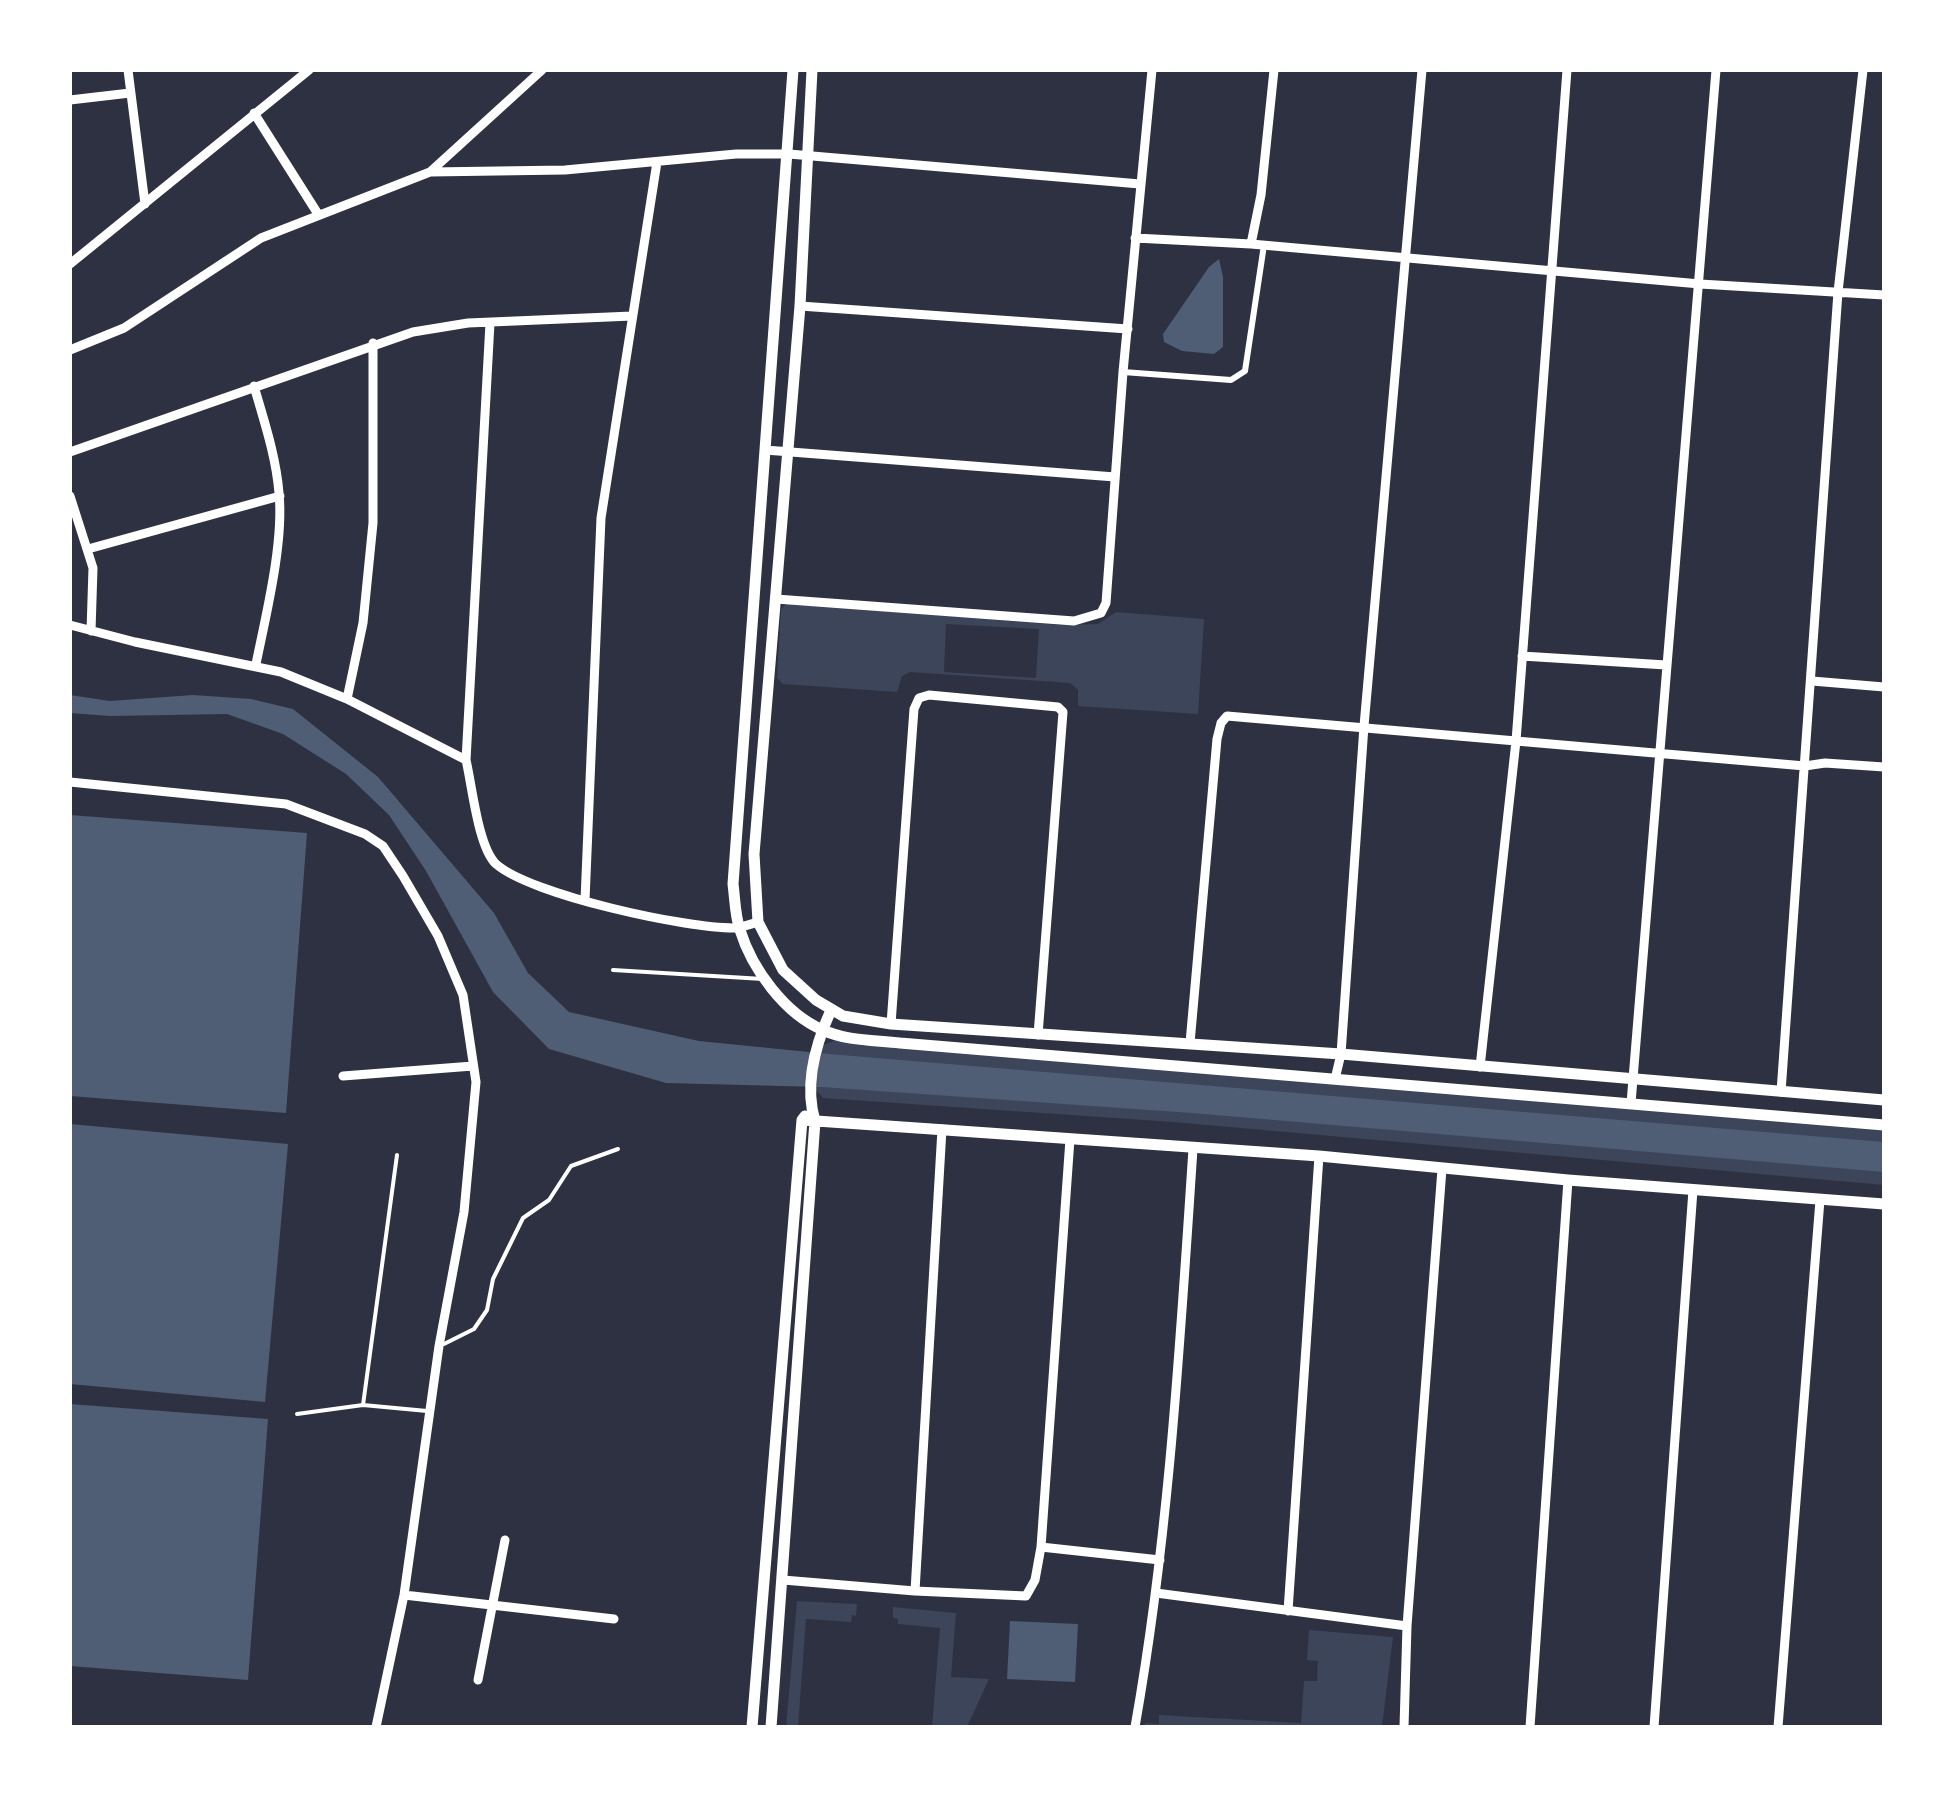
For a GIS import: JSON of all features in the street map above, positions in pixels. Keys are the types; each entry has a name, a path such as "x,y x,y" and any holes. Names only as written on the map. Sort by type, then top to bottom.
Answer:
{"street":[{"path":"128,70 146,204"},
{"path":"70,264 308,70"},
{"path":"430,172 542,70"},
{"path":"793,70 733,884 738,928 751,957 790,1008 822,1030 900,1043 1884,1125"},
{"path":"812,70 800,306 754,854 758,922 783,970 831,1010 858,1020 890,1024 1341,1054 1884,1100"},
{"path":"776,600 1074,621 1101,613 1106,603 1152,70"},
{"path":"1250,244 1261,196 1274,70"},
{"path":"1336,1079 1422,70"},
{"path":"1480,1067 1516,741 1567,70"},
{"path":"1631,1104 1716,70"},
{"path":"1780,1092 1838,292 1864,70"},
{"path":"70,100 130,93"},
{"path":"254,113 318,214"},
{"path":"70,350 124,328 261,238 430,172 549,170 736,154 789,154 1140,184"},
{"path":"585,900 601,518 657,162"},
{"path":"1135,238 1884,295"},
{"path":"1123,372 1231,380 1245,370 1264,246"},
{"path":"800,306 1128,328"},
{"path":"70,452 413,332 468,323 632,316"},
{"path":"490,323 466,760 484,840 496,864 548,889 664,921 738,928 758,922"},
{"path":"347,699 364,622 372,524 374,344"},
{"path":"254,386 280,496 272,590 256,664"},
{"path":"765,450 1115,477"},
{"path":"70,496 93,568 91,631"},
{"path":"88,549 280,496"},
{"path":"758,528 780,530"},
{"path":"70,625 256,664 347,699 466,760"},
{"path":"1522,656 1666,665"},
{"path":"1812,681 1884,687"},
{"path":"890,1024 914,709 919,698 930,694 1058,707 1064,712 1038,1034"},
{"path":"1190,1043 1217,739 1221,722 1227,716 1660,755 1805,766 1825,763 1884,767"},
{"path":"70,782 286,804 365,834 383,846 438,936 463,996 476,1082 464,1212 439,1346 404,1595 376,1727"},
{"path":"771,1727 815,1049 831,1010"},
{"path":"343,1076 473,1066"},
{"path":"810,1113 942,1129 1319,1156 1884,1204"},
{"path":"752,1727 773,1446 810,1113"},
{"path":"915,1591 942,1129"},
{"path":"783,1580 1026,1596 1035,1580 1041,1547 1070,1138"},
{"path":"1135,1727 1160,1560 1193,1149"},
{"path":"1288,1611 1319,1156"},
{"path":"1404,1727 1407,1626 1442,1169"},
{"path":"1530,1727 1568,1180"},
{"path":"1654,1727 1693,1190"},
{"path":"1778,1727 1820,1200"},
{"path":"773,1446 792,1448"},
{"path":"478,1680 505,1540"},
{"path":"1041,1547 1160,1560"},
{"path":"1156,1593 1407,1626"},
{"path":"404,1595 614,1619"}],"lane":[{"path":"613,970 766,979"},
{"path":"439,1346 474,1329 487,1310 493,1280 523,1218 549,1200 571,1166 618,1149"},
{"path":"363,1405 397,1155"},
{"path":"297,1414 363,1405 432,1412"}],"shaded area":[{"path":"1219,259 1223,277 1223,347 1214,354 1182,351 1164,342 1163,334 1209,267"},
{"path":"787,603 1060,625 1098,624 1116,612 1204,619 1198,714 1078,706 1078,690 1070,683 910,672 902,676 897,692 783,684 777,678 781,609","holes":["946,624 1039,629 1036,678 944,672"]},
{"path":"70,695 110,701 193,695 251,699 293,709 378,777 494,913 528,973 569,1012 699,1041 829,1054 1884,1142 1884,1172 1192,1113 821,1087 666,1083 549,1049 493,992 426,871 389,815 346,774 283,734 227,714 70,713"},
{"path":"70,815 307,833 286,1113 70,1096"},
{"path":"836,1040 1884,1129 1884,1185 1173,1122 823,1098 816,1090 818,1047"},
{"path":"70,1124 288,1144 265,1402 70,1384"},
{"path":"70,1404 268,1419 248,1680 70,1666"},
{"path":"797,1601 857,1604 856,1616 852,1615 851,1622 806,1619 798,1727 786,1727"},
{"path":"893,1607 956,1613 951,1677 989,1679 967,1727 932,1727 940,1628 898,1624 898,1619 893,1618"},
{"path":"1010,1621 1078,1624 1075,1682 1007,1679"},
{"path":"1309,1630 1393,1637 1382,1727 1145,1727 1145,1723 1159,1724 1159,1715 1301,1723 1304,1681 1317,1681 1318,1661 1307,1660"}]}
